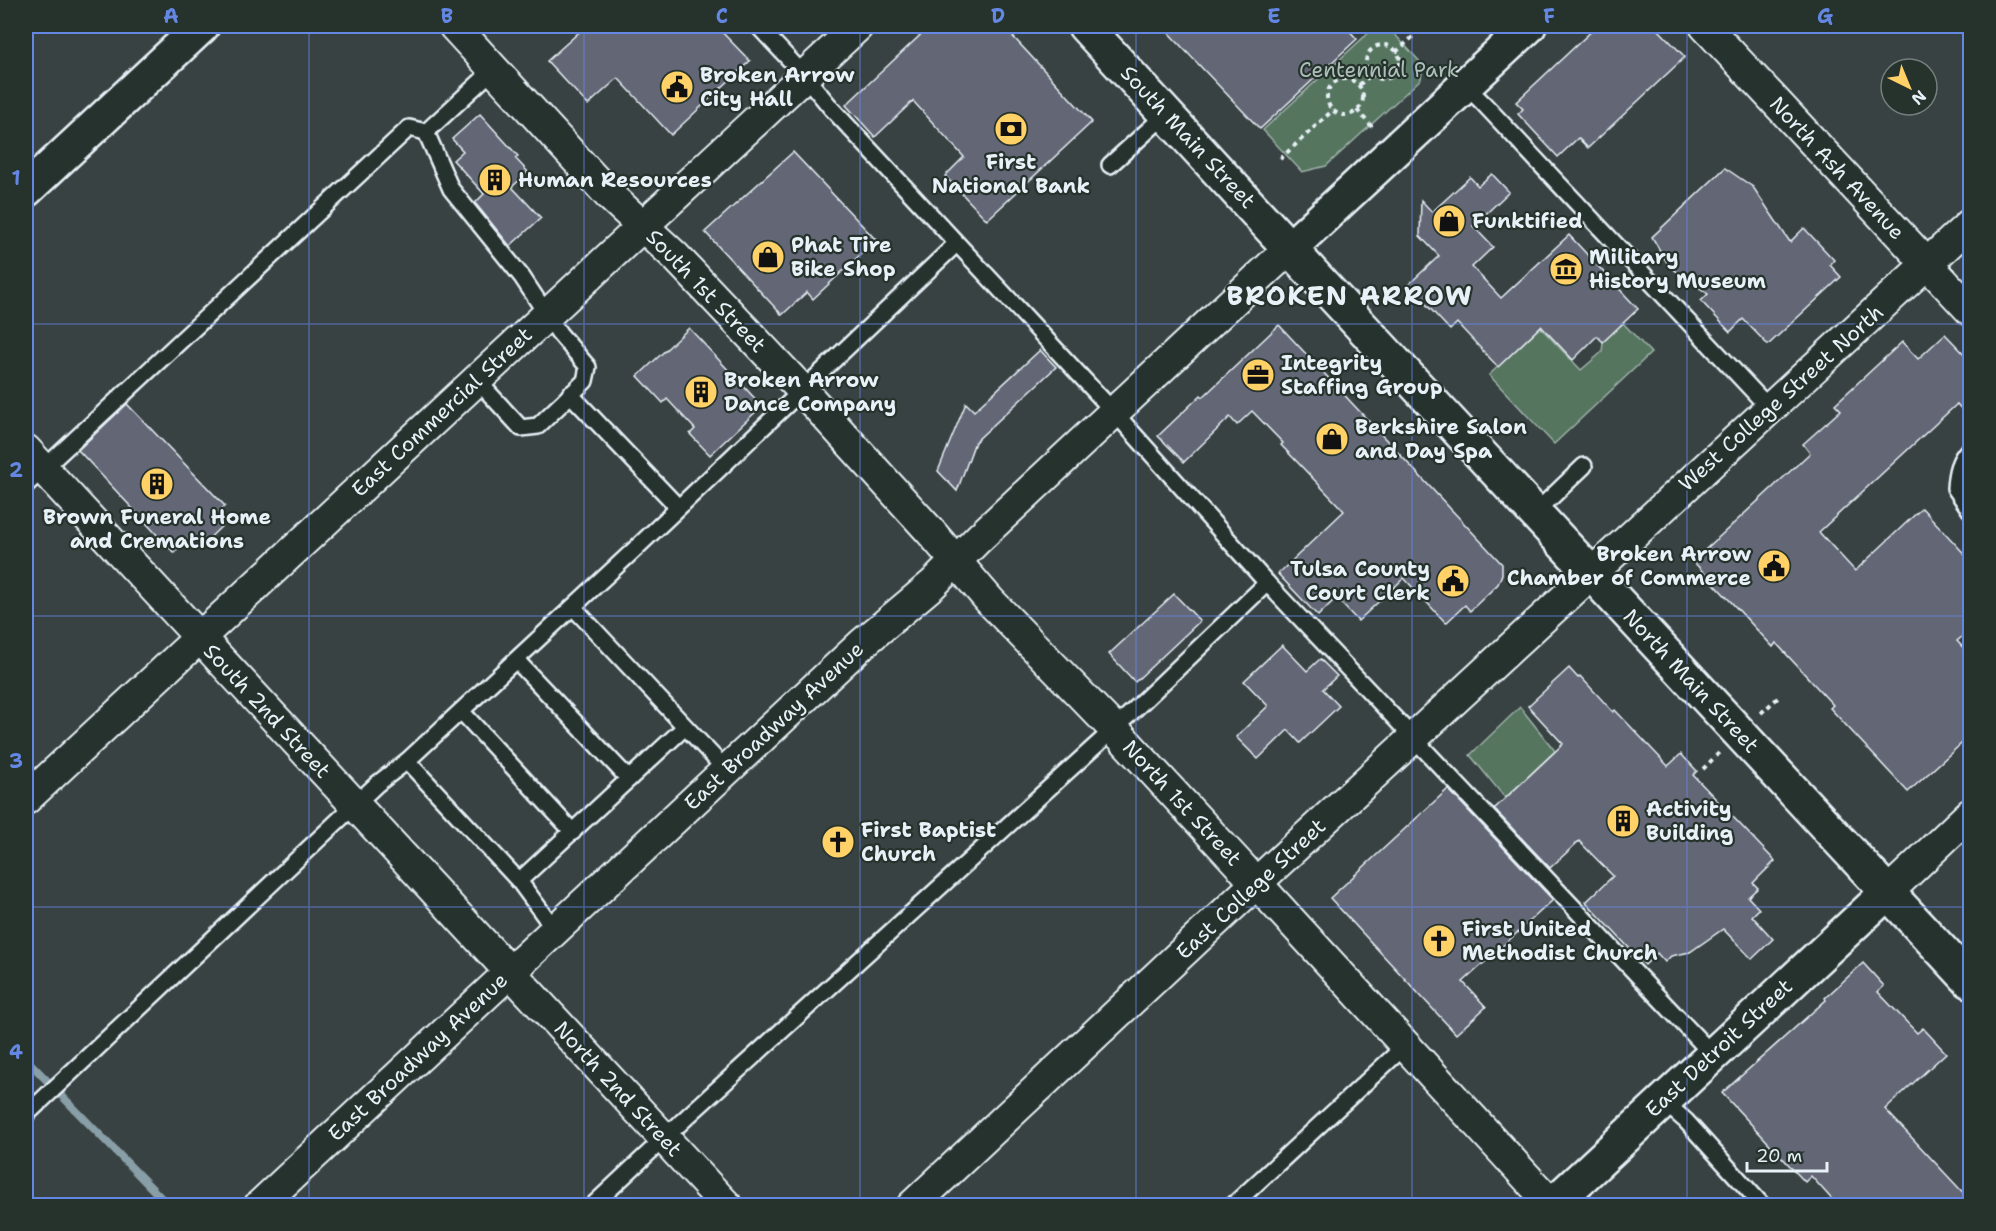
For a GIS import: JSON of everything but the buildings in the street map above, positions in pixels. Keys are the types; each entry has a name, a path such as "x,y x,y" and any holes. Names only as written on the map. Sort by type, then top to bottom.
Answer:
{"main road":[{"path":"26,190 202,26"},
{"name":"South Main Street","path":"1085,26 1290,248"},
{"path":"1290,248 1529,26"},
{"name":"North Main Street","path":"1290,248 1971,981"},
{"name":"East Detroit Street","path":"1552,1205 1888,891"}],"street":[{"name":"South 1st Street","path":"454,26 609,195 675,256 802,390 955,561"},
{"name":"East Commercial Street","path":"26,799 858,26"},
{"name":"North Ash Avenue","path":"1705,26 1971,310"},
{"name":"West College Street North","path":"1592,573 1971,224"},
{"name":"East Broadway Avenue","path":"260,1206 863,643 933,584 1290,248"},
{"name":"South 2nd Street","path":"31,468 170,604 510,972"},
{"name":"North 1st Street","path":"955,561 990,601 1114,729 1257,883 1552,1205"},
{"name":"East College Street","path":"912,1206 1592,573"},
{"path":"1888,891 1971,814"},
{"name":"North 2nd Street","path":"510,972 727,1206"}],"lane":[{"path":"758,26 956,244 1114,412 1267,583 1415,737 1712,1054"},
{"path":"426,132 494,69"},
{"path":"1465,85 1769,408"},
{"path":"1110,165 1166,114"},
{"path":"31,468 409,128 426,132"},
{"path":"426,132 451,189 522,277 546,315 588,367 585,381 538,426 521,428 476,379"},
{"path":"26,1114 377,784 407,761 573,607 956,244"},
{"path":"570,394 678,507"},
{"path":"1971,448 1963,456 1956,472 1954,488 1971,510"},
{"path":"1535,513 1584,466"},
{"path":"592,1206 1114,729 1267,583"},
{"path":"573,607 727,771"},
{"path":"516,660 629,779"},
{"path":"461,711 573,832"},
{"path":"519,881 685,727"},
{"path":"407,761 519,881 555,930"},
{"path":"1232,1206 1406,1045"},
{"path":"1663,1101 1686,1121 1763,1206"}],"path":[{"path":"1396,52 1416,33"},
{"path":"1390,46 1396,52 1399,66 1393,75 1384,78 1372,74 1366,62 1373,48 1390,46"},
{"path":"1359,86 1372,74"},
{"path":"1341,79 1347,79 1359,86 1363,100 1357,110 1341,114 1333,110 1327,97 1331,86 1341,79"},
{"path":"1280,159 1333,110"},
{"path":"1357,110 1372,127"},
{"path":"1758,717 1781,696"},
{"path":"1703,769 1722,750"}],"green space":[{"name":"Centennial Park","path":"1376,26 1387,26 1423,65 1421,79 1326,166 1302,172 1263,130"},
{"path":"1623,323 1651,353 1554,444 1489,375 1540,327 1581,370 1602,352 1603,342"},
{"path":"1520,707 1555,751 1505,798 1470,755"}],"waterway":[{"path":"26,1059 169,1206"}],"place":[{"name":"Broken Arrow City Hall","path":"677,87"},
{"name":"First National Bank","path":"1011,129"},
{"name":"Human Resources","path":"495,180"},
{"name":"Funktified","path":"1449,221"},
{"name":"Phat Tire Bike Shop","path":"768,257"},
{"name":"Military History Museum","path":"1566,269"},
{"name":"Integrity Staffing Group","path":"1258,375"},
{"name":"Broken Arrow Dance Company","path":"701,392"},
{"name":"Berkshire Salon and Day Spa","path":"1332,439"},
{"name":"Brown Funeral Home and Cremations","path":"157,484"},
{"name":"Broken Arrow Chamber of Commerce","path":"1774,566"},
{"name":"Tulsa County Court Clerk","path":"1453,581"},
{"name":"Activity Building","path":"1623,821"},
{"name":"First Baptist Church","path":"838,842"},
{"name":"First United Methodist Church","path":"1439,941"}],"district":[{"name":"BROKEN ARROW","path":"1350,296"}]}
